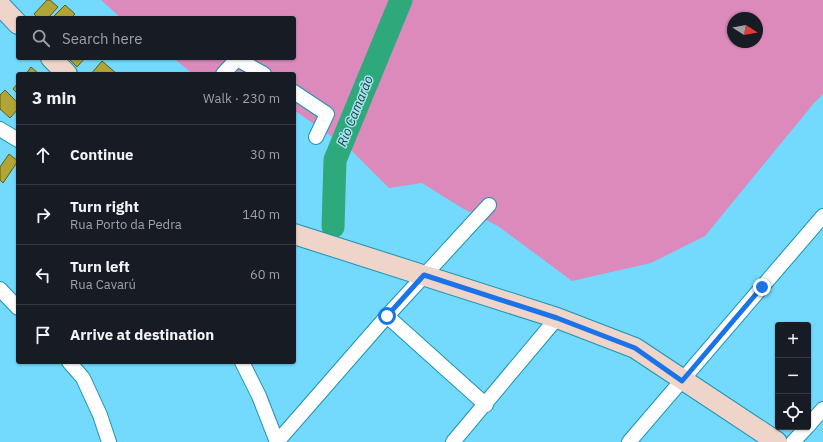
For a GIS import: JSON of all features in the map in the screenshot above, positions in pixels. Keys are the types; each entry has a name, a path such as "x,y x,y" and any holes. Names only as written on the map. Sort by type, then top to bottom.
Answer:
{"main road":[{"path":"0,6 16,22"},
{"path":"53,60 65,72"},
{"path":"296,235 557,318 635,348 682,381 777,442"}],"street":[{"path":"225,72 236,60"},
{"path":"239,60 260,72"},
{"path":"296,93 327,114 316,137"},
{"path":"0,129 16,139"},
{"path":"243,364 259,396 277,442 387,316 489,205"},
{"path":"629,442 823,216"},
{"path":"0,289 16,306"},
{"path":"387,316 486,405"},
{"path":"453,442 486,405 557,318"},
{"path":"71,364 83,378 100,415 109,442"},
{"path":"811,422 823,410"},
{"path":"793,442 804,430"}],"shaded area":[{"path":"101,0 823,0 823,94 705,236 651,263 572,281 498,226 462,208 422,183 389,188 352,151 296,111 296,72 238,72 228,65 219,72 190,72 176,60 296,60 296,16 119,16"}],"building":[{"path":"47,0 50,0 58,7 50,16 36,16 34,14"},
{"path":"65,5 75,14 73,16 54,16"},
{"path":"70,60 83,60 77,67"},
{"path":"102,61 115,72 93,72"},
{"path":"31,67 37,72 27,72"},
{"path":"5,90 16,101 16,111 10,118 0,109 0,95"},
{"path":"9,154 16,159 16,164 3,183 0,180 0,167"}],"waterway":[{"name":"Rio Camarão","path":"333,227 335,160 401,0"}],"route":[{"path":"387,316 424,275 557,318 635,348 682,381 762,287"}]}
